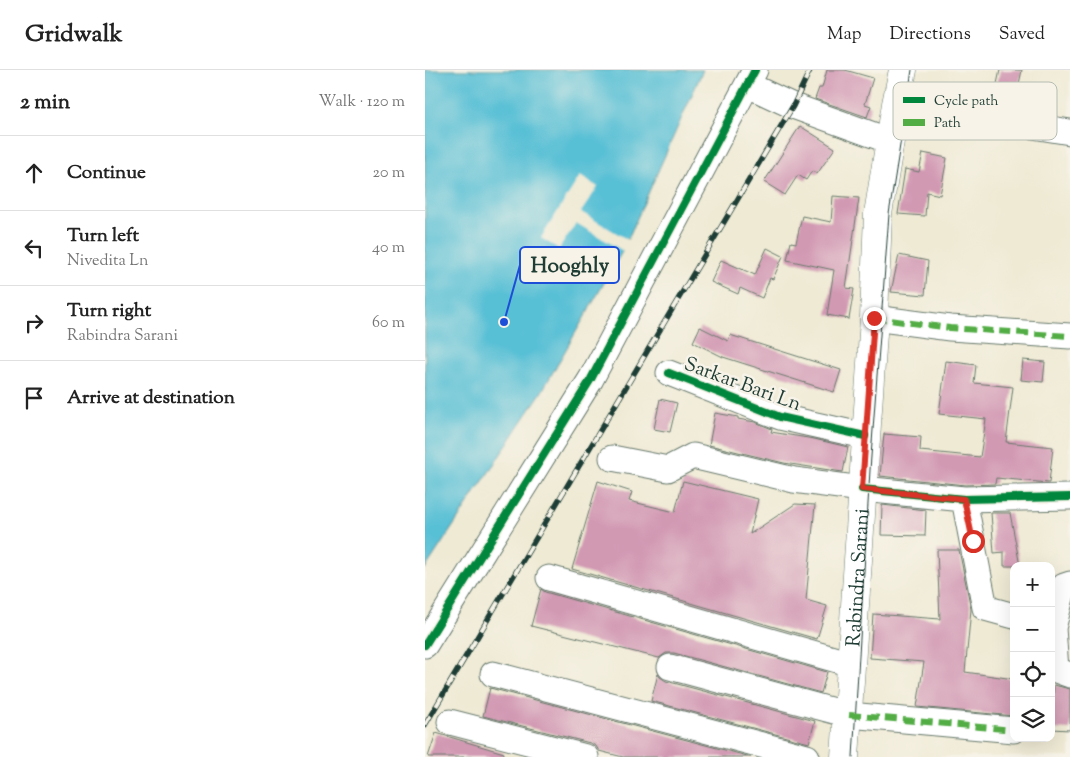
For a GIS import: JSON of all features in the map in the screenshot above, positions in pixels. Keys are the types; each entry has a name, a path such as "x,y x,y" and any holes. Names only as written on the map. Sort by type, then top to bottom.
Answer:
{"main road":[{"name":"Rabindra Sarani","path":"845,757 874,318 878,214 893,122"}],"street":[{"path":"425,645 591,378 752,78 793,106 890,140"},
{"path":"1057,130 1070,132"},
{"path":"874,318 950,328 1070,336"},
{"name":"Sarkar Bari Ln","path":"669,374 780,418 865,436"},
{"path":"612,458 668,469 693,456 793,480 964,499 1070,497"},
{"path":"964,499 985,608 1010,615"},
{"path":"549,578 851,664"},
{"path":"1055,618 1064,586 1070,584"},
{"path":"1054,652 1056,670 1070,675"},
{"path":"670,667 849,715 1010,730"},
{"path":"493,674 807,757"},
{"path":"450,722 586,757"}],"water":[{"path":"425,70 703,70 623,250 541,393 425,569"}],"pier":[{"path":"580,176 598,187 581,212 630,241 625,252 576,223 559,249 541,238"}],"building":[{"path":"827,70 845,70 873,78 865,104 871,106 867,117 815,99 819,88 822,88"},
{"path":"1000,70 1022,70 1019,82 997,82"},
{"path":"800,126 835,148 817,174 812,171 806,180 798,175 785,195 764,182"},
{"path":"923,153 947,158 940,195 927,192 925,216 898,214 905,169 919,172"},
{"path":"833,196 859,198 846,288 854,289 849,319 827,315 834,270 787,260 791,242 796,243 802,216 831,222"},
{"path":"767,248 783,256 773,279 770,278 762,298 740,288 738,294 711,282 721,260 755,275"},
{"path":"899,255 928,261 925,295 891,292"},
{"path":"700,327 728,341 730,335 841,370 834,392 723,357 693,342"},
{"path":"1023,360 1045,362 1043,382 1021,380"},
{"path":"946,361 976,365 974,383 1013,387 1006,442 1053,447 1049,483 996,478 995,484 965,485 880,476 884,434 921,437 920,451 980,457 986,419 939,414"},
{"path":"660,399 677,403 670,432 654,429"},
{"path":"715,413 755,422 772,429 771,432 848,447 843,472 784,463 709,445"},
{"path":"598,481 632,492 629,501 675,512 683,481 758,499 750,534 795,504 815,505 806,600 827,606 817,639 572,569"},
{"path":"882,505 926,510 925,536 881,535"},
{"path":"991,513 1010,513 1019,562 1010,562 1010,566 1004,566 1004,552 994,553"},
{"path":"937,550 959,550 971,609 965,672 1010,678 1010,716 917,707 924,662 870,658 873,614 940,619"},
{"path":"541,589 545,592 827,672 821,693 674,653 666,653 659,658 531,626"},
{"path":"658,674 666,681 815,721 809,743 651,701"},
{"path":"1055,685 1070,689 1070,730 1055,729"},
{"path":"490,688 751,757 623,757 599,751 596,746 590,743 483,716"},
{"path":"436,733 504,753 503,757 428,757"}],"tram line":[{"path":"910,82 912,70"},
{"path":"853,757 870,470 889,214 901,140"}],"railway":[{"path":"425,725 793,106 810,70"}],"marked path":[{"path":"874,318 950,328 1070,336"},
{"path":"849,715 1010,730"}],"cycle path":[{"path":"425,645 591,379 755,70"},
{"path":"669,373 780,417 865,436"},
{"path":"862,489 964,499 1070,497"}],"place":[{"name":"Hooghly","path":"504,322"}],"route":[{"path":"874,318 862,489 964,499 973,541"}]}
